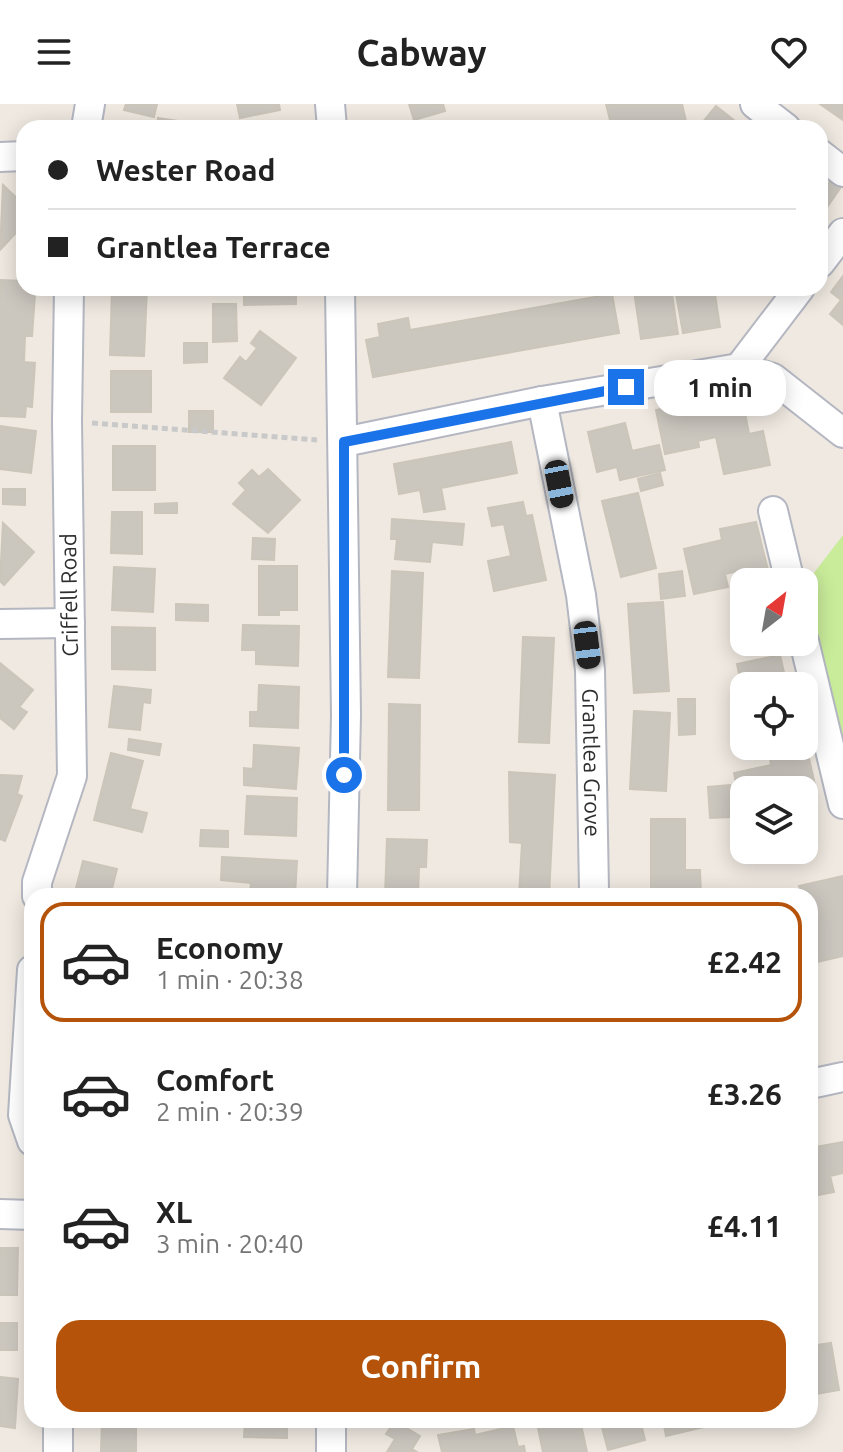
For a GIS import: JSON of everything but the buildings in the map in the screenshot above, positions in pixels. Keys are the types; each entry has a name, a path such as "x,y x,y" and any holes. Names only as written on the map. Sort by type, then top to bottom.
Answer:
{"street":[{"path":"755,104 776,120"},
{"path":"828,253 843,233"},
{"name":"Criffell Road","path":"37,888 72,776 67,421 69,296"},
{"path":"340,296 344,442 342,888"},
{"path":"739,368 794,296"},
{"path":"344,442 542,401 739,368 773,378 843,433"},
{"name":"Grantlea Grove","path":"542,401 581,595 590,670 594,888"},
{"path":"773,511 787,568"},
{"path":"0,624 70,623"},
{"path":"808,656 843,804"},
{"path":"818,1082 843,1077"},
{"path":"0,1214 24,1215"},
{"path":"58,1428 58,1452"},
{"path":"331,1428 331,1452"}],"path":[{"path":"67,421 344,442"}],"green space":[{"path":"843,535 843,738 818,638 818,568"}],"route":[{"path":"344,775 344,442 626,387"}]}
